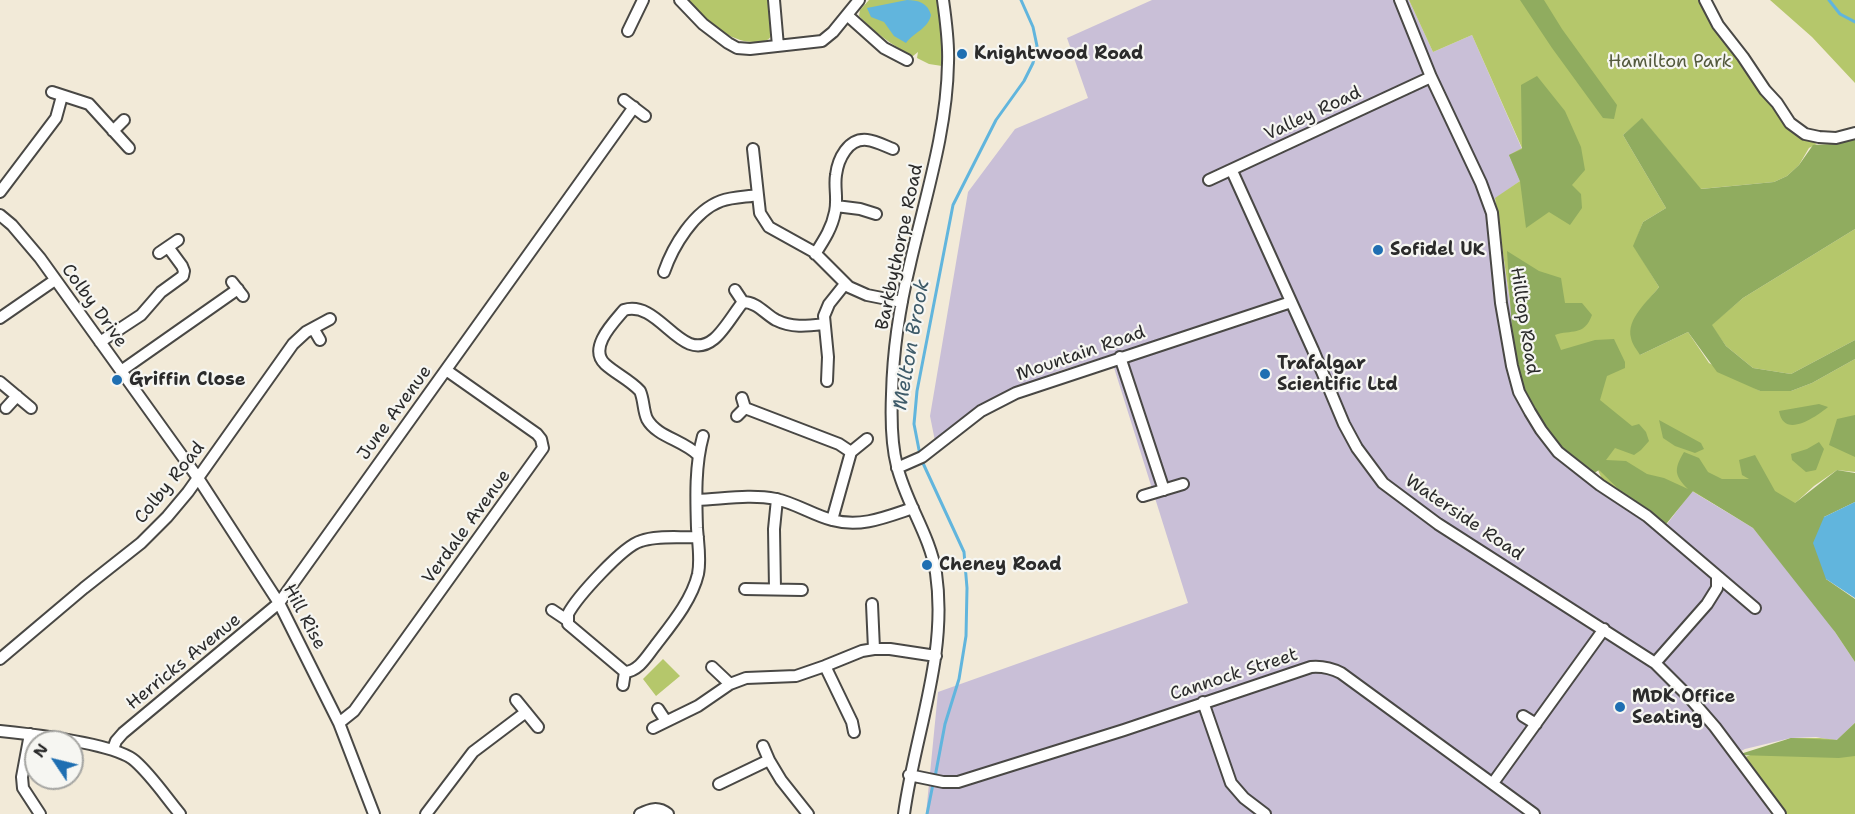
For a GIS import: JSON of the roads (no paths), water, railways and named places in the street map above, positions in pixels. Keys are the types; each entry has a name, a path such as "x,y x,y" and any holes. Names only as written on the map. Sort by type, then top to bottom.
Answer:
{"street":[{"path":"629,23 643,0"},
{"path":"680,0 705,26 734,46 746,49 822,41 832,33 859,0"},
{"path":"774,0 778,46"},
{"name":"Barkbythorpe Road","path":"904,814 909,775 936,656 940,626 935,570 927,542 897,468 893,438 892,392 902,302 930,183 945,96 948,46 943,0"},
{"name":"Hilltop Road","path":"1400,0 1431,77 1481,183 1492,213 1512,366 1519,392 1540,430 1558,452 1600,485 1647,516 1699,559 1717,578 1755,608"},
{"path":"1706,0 1718,25 1790,123 1806,134 1819,137 1836,138 1855,133"},
{"path":"847,15 898,60"},
{"name":"Valley Road","path":"1209,180 1431,77"},
{"path":"0,192 56,118 57,94 89,104 129,148"},
{"path":"624,100 645,116"},
{"name":"June Avenue","path":"279,603 446,370 541,244 634,107"},
{"path":"113,131 124,120"},
{"path":"815,254 829,231 836,206 836,173 842,156 849,146 865,136 893,149"},
{"path":"751,156 760,213 769,227 815,254 845,284 866,295 902,302"},
{"name":"Waterside Road","path":"1232,171 1344,424 1357,448 1383,483 1438,524 1655,663 1689,697 1715,728 1780,814"},
{"path":"664,272 685,243 694,221 713,205 758,195"},
{"path":"836,206 860,209 879,215"},
{"name":"Colby Drive","path":"0,215 32,248 177,450"},
{"path":"100,342 141,315 161,292 183,276 182,266 163,250 178,240"},
{"path":"0,318 55,280"},
{"path":"827,381 828,357 824,324 828,306 845,284"},
{"path":"121,371 238,289"},
{"path":"735,290 743,302 755,305 775,320 801,327 824,324"},
{"path":"698,455 688,446 653,426 644,411 640,391 604,363 600,356 601,341 624,310 637,308 665,325 685,343 707,344 715,339 743,302"},
{"name":"Mountain Road","path":"897,468 910,464 991,405 1016,393 1291,302"},
{"name":"Colby Road","path":"0,659 141,543 167,517 198,478 293,344 313,328 330,319"},
{"path":"313,328 320,340"},
{"path":"816,358 828,357"},
{"path":"1120,357 1164,490"},
{"name":"Verdale Avenue","path":"339,723 354,711 543,448 537,434 446,370"},
{"path":"0,382 31,408"},
{"path":"6,408 16,396"},
{"path":"741,407 839,444 851,452"},
{"path":"552,610 567,620 568,624 625,672 639,667 689,597 698,576 700,562 697,501 698,455 703,436"},
{"path":"832,520 851,452 867,439"},
{"name":"Hill Rise","path":"177,450 198,478 279,603 339,723 374,814"},
{"path":"1143,496 1183,484"},
{"path":"697,501 752,496 777,499 832,520 850,523 870,522 913,508"},
{"path":"775,589 774,529 777,499"},
{"path":"567,620 571,608 611,564 633,544 644,539 698,537"},
{"path":"1655,663 1707,604 1717,588 1717,578"},
{"path":"745,589 802,590"},
{"name":"Herricks Avenue","path":"113,749 123,733 279,603"},
{"path":"872,604 874,649"},
{"path":"1493,783 1604,629"},
{"path":"653,728 698,706 730,684 746,678 796,676 852,654 874,649 936,656"},
{"path":"825,666 853,727 863,718"},
{"path":"712,667 730,684"},
{"name":"Cannock Street","path":"909,775 943,782 958,782 1124,730 1311,667 1331,668 1534,814"},
{"path":"623,685 625,672"},
{"path":"516,700 538,727"},
{"path":"1203,702 1231,783 1244,798 1265,814"},
{"path":"658,709 666,721"},
{"path":"426,814 473,752 526,712"},
{"path":"1523,716 1536,724"},
{"path":"0,731 24,733"},
{"path":"84,744 113,749 134,760 180,814"},
{"path":"763,746 781,780 808,814"},
{"path":"719,784 769,760"},
{"path":"24,766 22,777 24,790"},
{"path":"24,790 40,814"},
{"path":"639,814 657,808 668,814"}],"water":[{"path":"907,0 922,3 931,15 927,24 906,43 894,36 884,22 871,17 867,8"},
{"path":"1855,502 1855,598 1826,579 1813,543 1824,517"}],"waterway":[{"name":"Melton Brook","path":"920,455 914,424 917,391 953,205 996,120 1024,81 1033,63 1037,46 1033,27 1021,0"},
{"path":"1829,0 1840,14 1855,22"},
{"name":"Melton Brook","path":"922,461 964,552 967,588 966,636 959,679 945,724 935,777"},
{"name":"Melton Brook","path":"927,814 933,784"}],"place":[{"name":"Knightwood Road","path":"962,54"},
{"name":"Sofidel UK","path":"1378,250"},
{"name":"Trafalgar Scientific Ltd","path":"1265,374"},
{"name":"Griffin Close","path":"117,380"},
{"name":"Cheney Road","path":"927,565"},
{"name":"MDK Office Seating","path":"1620,707"}],"park label":[{"name":"Hamilton Park","path":"1670,62"}]}
